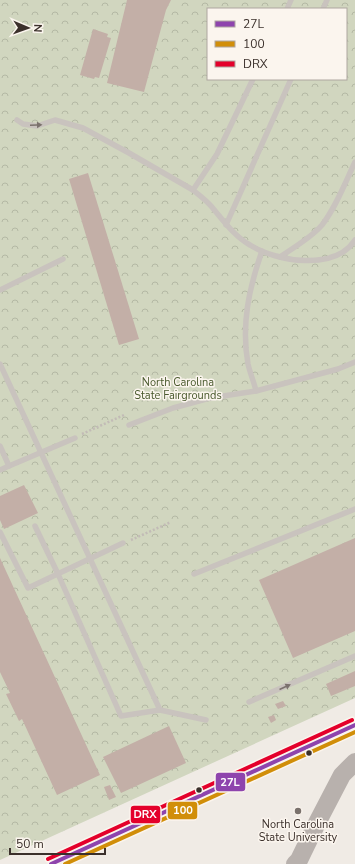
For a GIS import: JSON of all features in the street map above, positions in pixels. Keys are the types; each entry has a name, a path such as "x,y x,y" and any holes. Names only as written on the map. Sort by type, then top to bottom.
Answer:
{"main road":[{"path":"296,864 342,775 355,762"}],"lane":[{"path":"193,190 217,154 253,80"},
{"path":"226,225 292,80"},
{"path":"17,120 23,124 37,126 55,120 91,132 193,190 210,206 226,225 250,245 262,251 280,257 300,260 323,260 339,254 353,244 355,240"},
{"path":"280,257 312,235 322,226 355,162"},
{"path":"256,391 246,350 246,315 252,279 262,251"},
{"path":"0,290 63,259"},
{"path":"129,425 173,408 210,398 256,391 338,369 355,362"},
{"path":"0,364 160,710"},
{"path":"0,470 74,438"},
{"path":"0,446 9,466"},
{"path":"194,574 355,509"},
{"path":"36,526 121,716 160,710 206,720"},
{"path":"0,532 28,588 91,560 123,543"},
{"path":"249,702 355,656"}],"path":[{"path":"74,438 124,415"},
{"path":"123,543 171,522"}],"green space":[{"name":"North Carolina State Fairgrounds","path":"0,0 355,0 355,698 0,860"}],"building":[{"path":"127,0 171,0 166,10 144,92 107,83"},
{"path":"93,29 108,34 107,37 111,38 99,78 95,77 94,79 80,75"},
{"path":"88,173 139,339 119,345 69,179"},
{"path":"24,485 38,513 4,529 0,520 0,496"},
{"path":"355,538 355,631 293,658 259,580"},
{"path":"0,558 100,775 57,795 22,719 19,721 6,694 10,693 0,672"},
{"path":"355,671 355,686 331,696 326,684"},
{"path":"283,701 286,706 278,709 275,704"},
{"path":"274,715 276,720 271,723 268,717"},
{"path":"169,726 186,763 121,793 103,757"},
{"path":"110,785 116,797 109,800 104,787"}],"transit line":[{"name":"DRX","path":"48,859 352,720"},
{"name":"27L","path":"51,864 355,725"},
{"name":"100","path":"65,864 355,732"}],"place":[{"name":"North Carolina State University","path":"298,811"}]}
